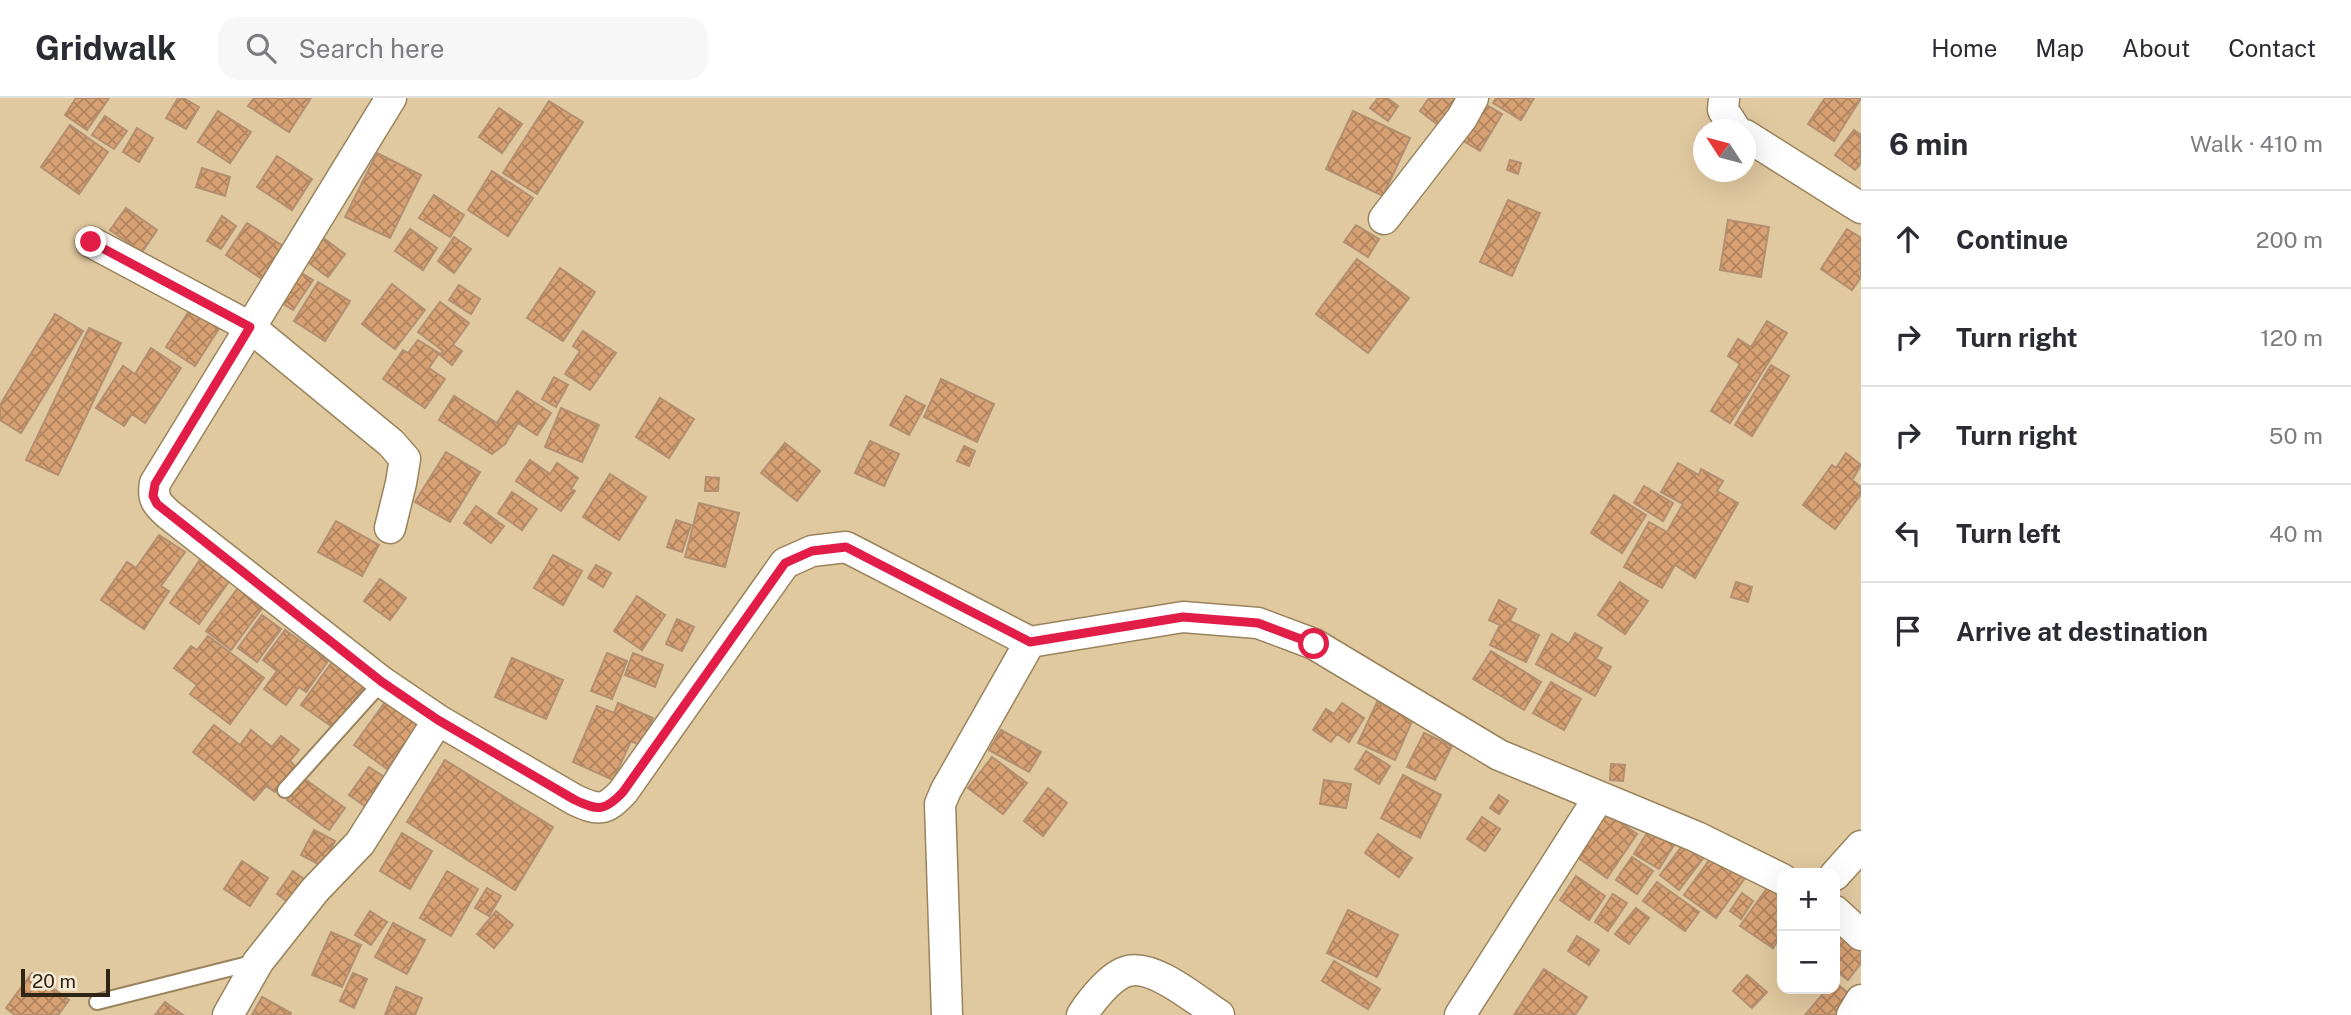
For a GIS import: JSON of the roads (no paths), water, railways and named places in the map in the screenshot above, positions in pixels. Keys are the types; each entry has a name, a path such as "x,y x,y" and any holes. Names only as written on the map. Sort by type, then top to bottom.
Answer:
{"street":[{"path":"391,98 155,484 153,496 168,514 382,682 438,720 575,800 593,808 610,805 623,792 785,563 812,551 846,547 1030,642 1183,617 1258,623 1314,644 1499,755 1697,837 1777,877"},
{"path":"1384,219 1462,118 1473,98"},
{"path":"1724,98 1723,110 1729,119"},
{"path":"1756,142 1861,208"},
{"path":"91,242 250,327 391,443 405,459 390,528"},
{"path":"947,1015 940,804 1030,642"},
{"path":"228,1015 258,962 316,890 360,843 438,720"},
{"path":"1460,1015 1599,797"},
{"path":"1840,869 1861,846"},
{"path":"1840,916 1861,935"},
{"path":"1082,1015 1098,991 1128,971 1152,972 1219,1015"},
{"path":"1852,1015 1861,1000"}],"lane":[{"path":"285,790 382,682"},
{"path":"97,1002 258,962"}]}
